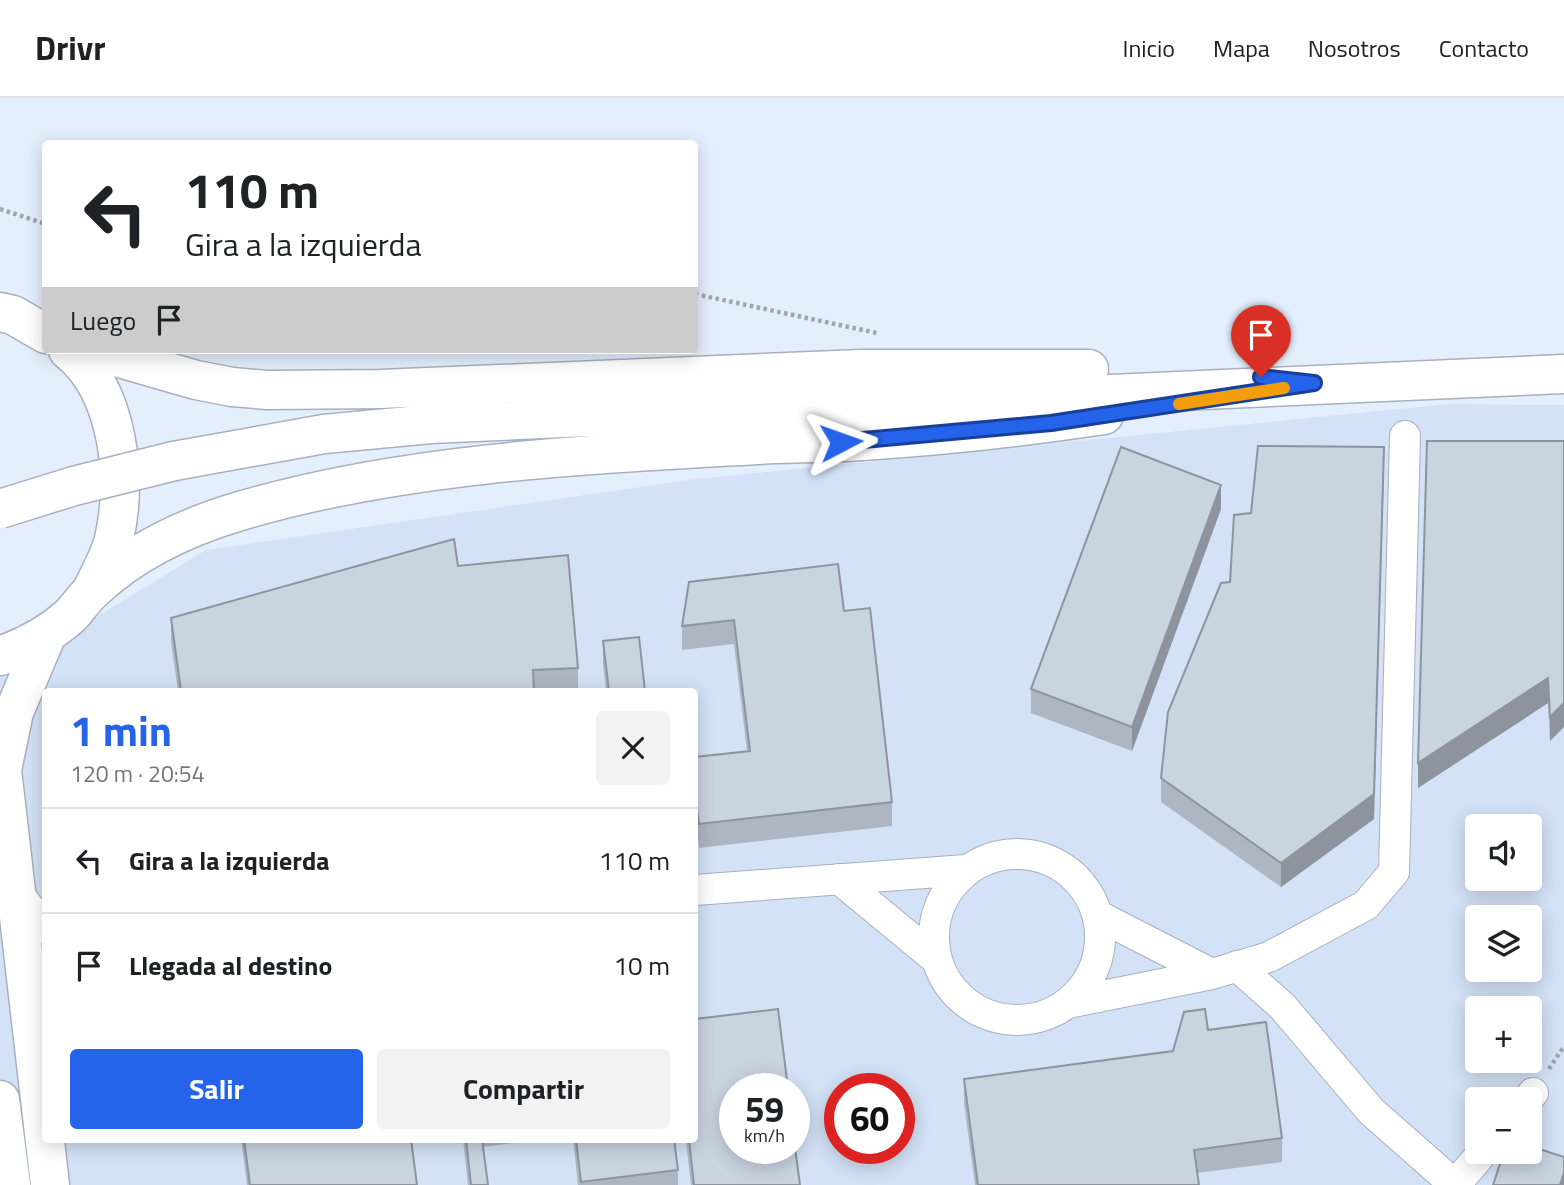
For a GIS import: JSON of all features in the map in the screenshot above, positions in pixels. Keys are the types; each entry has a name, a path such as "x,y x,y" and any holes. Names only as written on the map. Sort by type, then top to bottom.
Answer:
{"main road":[{"path":"0,312 13,315 42,332"},
{"path":"72,354 95,379 110,413 121,491 114,540 92,590"},
{"path":"106,354 196,380 268,390 380,389 861,369 1180,369 1314,383"},
{"path":"0,509 86,482 174,461 313,436 431,424 1564,374"},
{"path":"0,656 47,634 71,614 92,590 137,555 188,529 285,499 418,474 557,458 862,441 1038,424 1314,383"},
{"path":"41,1066 15,890 2,769 14,712 47,634"},
{"path":"0,1100 11,1185"},
{"path":"47,1143 50,1185"}],"street":[{"path":"839,879 936,959 951,988 975,1010 1006,1020 1039,1018 1068,1003 1225,970 1269,957 1366,905 1394,872 1405,436"},
{"path":"698,890 966,870 995,856 1028,854 1058,864 1083,886 1097,915 1100,947 1090,979 1068,1003"},
{"path":"936,959 934,926 944,895 966,870"},
{"path":"15,890 42,924"},
{"path":"1097,915 1225,970 1283,1007 1371,1111 1455,1185 1473,1164"}],"path":[{"path":"0,209 42,223"},
{"path":"698,295 880,333"}],"shaded area":[{"path":"1449,404 1564,405 1564,1185 0,1185 0,676 206,550 696,479"}],"building":[{"path":"1427,441 1564,441 1564,703 1550,717 1548,678 1418,763"},
{"path":"1258,446 1384,447 1374,794 1281,863 1161,778 1168,712 1221,583 1230,582 1234,515 1251,513"},
{"path":"1121,447 1221,485 1132,727 1031,689"},
{"path":"454,539 458,566 568,555 578,668 533,670 534,688 181,688 171,618"},
{"path":"838,564 844,611 870,608 892,802 699,824 698,757 750,751 734,620 682,626 689,582"},
{"path":"639,637 645,688 609,688 603,641"},
{"path":"778,1009 786,1073 719,1073 719,1164 797,1164 800,1185 694,1185 689,1143 698,1143 698,1019"},
{"path":"1205,1009 1208,1030 1266,1022 1282,1138 1194,1150 1199,1185 978,1185 964,1079 1173,1051 1184,1012"},
{"path":"245,1143 412,1143 417,1185 250,1185"},
{"path":"466,1143 483,1143 488,1185 471,1185"},
{"path":"576,1143 675,1143 678,1170 581,1182"},
{"path":"1542,1150 1564,1157 1564,1173 1560,1185 1493,1185 1500,1164 1542,1164"}],"slow traffic":[{"path":"1179,404 1284,388"}],"route":[{"path":"841,442 1051,423 1314,383 1261,377"}]}
